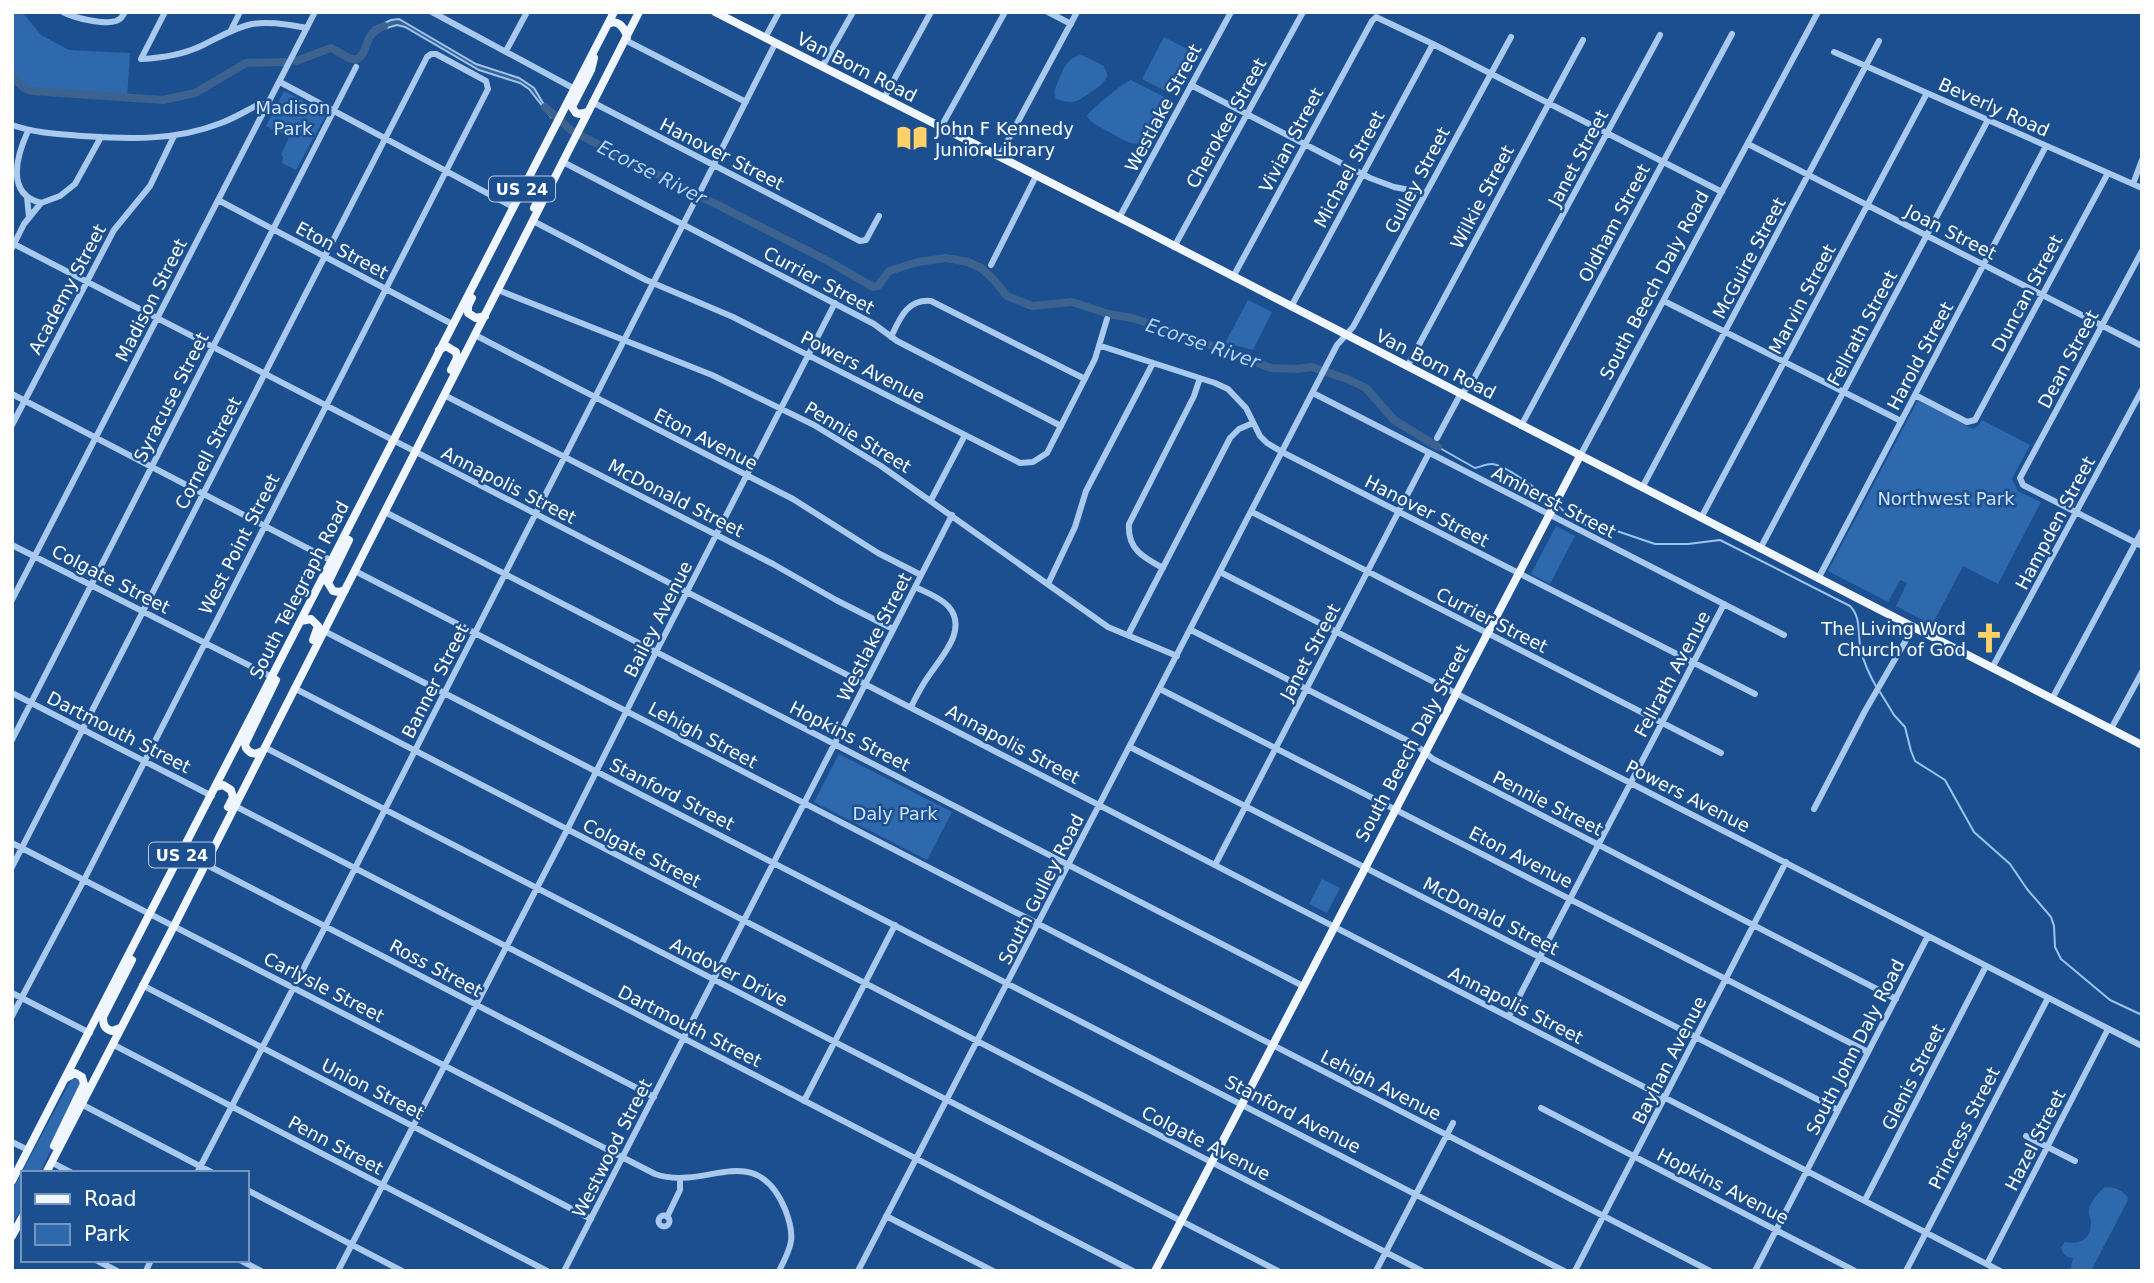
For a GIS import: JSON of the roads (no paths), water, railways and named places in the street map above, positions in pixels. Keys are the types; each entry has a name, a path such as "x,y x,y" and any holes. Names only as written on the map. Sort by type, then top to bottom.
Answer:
{"main road":[{"name":"South Telegraph Road","path":"12,1181 614,12"},
{"name":"US 24","path":"46,1171 639,12"},
{"name":"Van Born Road","path":"715,12 2142,745"},
{"path":"608,24 619,24 626,38"},
{"path":"588,112 576,113 573,104 591,69 599,41"},
{"path":"502,281 513,250 538,200 538,191 534,188 522,190"},
{"path":"485,316 471,316 468,306 494,255 501,231"},
{"path":"423,436 430,411 457,358 452,348 446,346 439,350"},
{"name":"South Beech Daly Road","path":"1518,574 1580,456"},
{"path":"345,590 333,591 328,580 358,521 365,497"},
{"name":"South Beech Daly Street","path":"1334,926 1518,574"},
{"path":"282,713 290,687 319,629 311,619 300,621"},
{"path":"263,749 255,754 250,752 246,748 246,741 271,692 282,657"},
{"path":"203,868 205,854 233,797 227,786 216,787"},
{"path":"1155,1271 1334,926"},
{"path":"120,1028 112,1031 106,1028 103,1017 128,969 136,943"},
{"path":"46,1171 58,1137 84,1084 82,1077 75,1073 66,1078"}],"street":[{"path":"63,12 80,19 112,22 124,14"},
{"path":"165,12 141,59 186,52 231,30 251,25 270,23 307,28"},
{"path":"231,30 240,12"},
{"name":"Madison Street","path":"12,600 316,12"},
{"path":"432,12 448,16 573,88"},
{"path":"506,51 527,12"},
{"path":"765,38 779,12"},
{"path":"821,67 853,12"},
{"path":"884,98 931,12"},
{"path":"941,127 1005,12"},
{"path":"1048,12 1071,24"},
{"path":"999,157 1077,12"},
{"name":"Westlake Street","path":"1119,218 1231,12"},
{"name":"Cherokee Street","path":"1174,247 1303,12"},
{"name":"South Beech Daly Road","path":"1580,456 1818,12"},
{"name":"Vivian Street","path":"1233,277 1372,21 1376,18 1433,44"},
{"name":"Oldham Street","path":"1521,426 1732,34"},
{"name":"Janet Street","path":"1437,438 1460,395 1471,384 1660,35"},
{"name":"Gulley Street","path":"1346,335 1353,327 1511,37"},
{"path":"626,38 746,102"},
{"name":"Wilkie Street","path":"1407,367 1583,40"},
{"name":"McGuire Street","path":"1642,488 1879,41"},
{"path":"701,190 775,44"},
{"path":"1433,44 1722,192"},
{"name":"Michael Street","path":"1291,307 1433,44"},
{"name":"Beverly Road","path":"1834,52 2142,188"},
{"name":"Cornell Street","path":"12,867 427,57 436,54 488,84"},
{"name":"Syracuse Street","path":"12,740 356,67"},
{"path":"279,82 513,207"},
{"name":"West Point Street","path":"12,1016 265,526 488,89 488,84"},
{"path":"1191,85 1362,174 1394,187 1426,192"},
{"name":"Marvin Street","path":"1701,518 1927,93"},
{"name":"Hanover Street","path":"592,102 860,242 865,241 878,216"},
{"path":"12,125 28,131 141,139 174,136 223,122 260,104 268,105"},
{"name":"Fellrath Street","path":"1760,549 1988,120"},
{"path":"28,131 16,165 19,184 22,193 41,203"},
{"name":"Academy Street","path":"12,425 114,229 150,186 174,136"},
{"path":"13,245 29,217 41,203 60,196 75,184 101,137"},
{"name":"Joan Street","path":"1748,144 2142,346"},
{"name":"Harold Street","path":"1818,579 2046,146"},
{"path":"2133,184 2142,160"},
{"name":"Currier Street","path":"563,162 835,303 874,324 891,337 1061,426"},
{"name":"Duncan Street","path":"1915,395 1967,422 1975,420 2108,173"},
{"path":"991,265 1036,176"},
{"path":"27,197 29,217"},
{"name":"Eton Street","path":"218,200 452,324"},
{"name":"Banner Street","path":"199,1169 326,926 695,201"},
{"name":"Powers Avenue","path":"533,221 653,284 733,317 1014,460 1030,463 1045,456 1101,346 1108,319"},
{"name":"Annapolis Street","path":"13,245 158,317 2000,1271"},
{"name":"Dean Street","path":"2076,513 2020,481 2025,467 2142,251"},
{"name":"Pennie Street","path":"498,290 712,374 781,408 848,445 931,500 1108,627 1177,656"},
{"path":"891,337 908,307 919,301 931,301 1085,379"},
{"path":"1664,301 1901,421"},
{"name":"Bailey Avenue","path":"338,1271 507,947 835,303"},
{"name":"Eton Avenue","path":"475,335 806,506 878,553 921,575"},
{"name":"South Gulley Road","path":"858,1271 1325,368 1337,345 1346,335"},
{"name":"Hanover Street","path":"1101,346 1221,386 1235,394 1264,439 1282,452 1755,694"},
{"path":"1048,584 1075,527 1086,491 1153,363"},
{"path":"1163,568 1140,555 1134,548 1130,538 1130,521 1194,396 1200,378"},
{"name":"Hampden Street","path":"1992,668 2142,390"},
{"name":"Amherst Street","path":"1312,393 1551,511 1784,635"},
{"path":"12,394 332,561"},
{"name":"McDonald Street","path":"444,395 893,629"},
{"path":"1128,635 1230,438 1239,429 1253,423"},
{"path":"931,500 965,435"},
{"name":"Janet Street","path":"1215,864 1429,453"},
{"name":"Hopkins Street","path":"385,512 1303,986"},
{"name":"Currier Street","path":"1251,512 1721,753"},
{"path":"2076,513 2139,545"},
{"name":"Westlake Street","path":"714,980 952,515"},
{"path":"2052,699 2139,545 2142,531"},
{"name":"Colgate Street","path":"12,545 272,677"},
{"name":"Lehigh Street","path":"355,571 1038,924"},
{"name":"Powers Avenue","path":"1220,572 2142,1046"},
{"path":"911,707 943,656 955,627 947,604 915,587"},
{"name":"Fellrath Avenue","path":"1509,1016 1724,604"},
{"path":"1814,808 1913,628"},
{"name":"Pennie Street","path":"1191,630 1416,745 1429,757 1896,999"},
{"name":"Stanford Street","path":"324,631 1007,983"},
{"path":"2111,729 2142,672"},
{"name":"Colgate Street","path":"294,688 977,1042"},
{"name":"Eton Avenue","path":"1160,689 1868,1052"},
{"name":"Dartmouth Street","path":"12,693 212,796"},
{"name":"McDonald Street","path":"1130,747 1838,1110"},
{"name":"Andover Drive","path":"263,749 1278,1271"},
{"name":"Dartmouth Street","path":"234,806 1133,1271"},
{"name":"Carlysle Street","path":"12,843 655,1174 680,1178"},
{"name":"Bayhan Avenue","path":"1575,1271 1786,862"},
{"name":"Ross Street","path":"203,868 326,926 654,1097"},
{"name":"Lehigh Avenue","path":"1038,924 1710,1271"},
{"path":"804,1101 895,925"},
{"name":"South John Daly Road","path":"1755,1271 1928,936"},
{"name":"Glenis Street","path":"1865,1200 1986,966"},
{"name":"Westwood Street","path":"565,1271 714,980"},
{"name":"Stanford Avenue","path":"1007,983 1564,1271"},
{"name":"Union Street","path":"142,985 591,1219"},
{"path":"12,993 90,1033"},
{"name":"Princess Street","path":"1906,1271 2048,998"},
{"name":"Hazel Street","path":"1987,1264 2108,1029"},
{"name":"Colgate Avenue","path":"977,1042 1422,1271"},
{"name":"Penn Street","path":"112,1044 547,1271"},
{"path":"81,1104 199,1169"},
{"name":"Hopkins Avenue","path":"1541,1108 1855,1271"},
{"path":"1376,1271 1453,1123"},
{"path":"2026,1136 2075,1161"},
{"path":"12,1142 28,1150"},
{"path":"51,1162 68,1171"},
{"path":"667,1217 680,1190 680,1178 738,1171 753,1174 771,1185 780,1197 792,1230 790,1248 779,1271"},
{"path":"248,1191 402,1271"},
{"path":"886,1216 993,1271"},
{"path":"100,1262 117,1271"},
{"path":"244,1262 261,1271"}],"waterway":[{"name":"Ecorse River","path":"296,61 331,48 356,60 364,52 372,34 384,26"},
{"name":"Ecorse River","path":"12,77 24,88 32,91 163,100 195,93 246,63 284,62"},
{"name":"Ecorse River","path":"545,107 572,131 830,262 873,287 878,286 889,271 918,262 946,258 968,262 981,268 1007,296 1032,306 1072,302 1164,328 1271,368 1312,367 1347,379 1366,388 1394,420 1438,447"},
{"name":"Ecorse River","path":"1438,447 1475,468 1498,465 1552,501"},
{"name":"Ecorse River","path":"1559,507 1586,525 1611,529 1655,544 1720,540 1850,606 1858,621 1864,660 1877,688"},
{"name":"Ecorse River","path":"1880,692 1905,727 1915,761 1945,780 1974,832 2010,864 2051,917 2055,947 2061,959 2110,1000 2142,1015"}],"place":[{"name":"John F Kennedy Junior Library","path":"912,138"},
{"name":"The Living Word Church of God","path":"1989,638"}],"park label":[{"name":"Madison Park","path":"293,117"},
{"name":"Northwest Park","path":"1946,498"},
{"name":"Daly Park","path":"895,813"}]}
